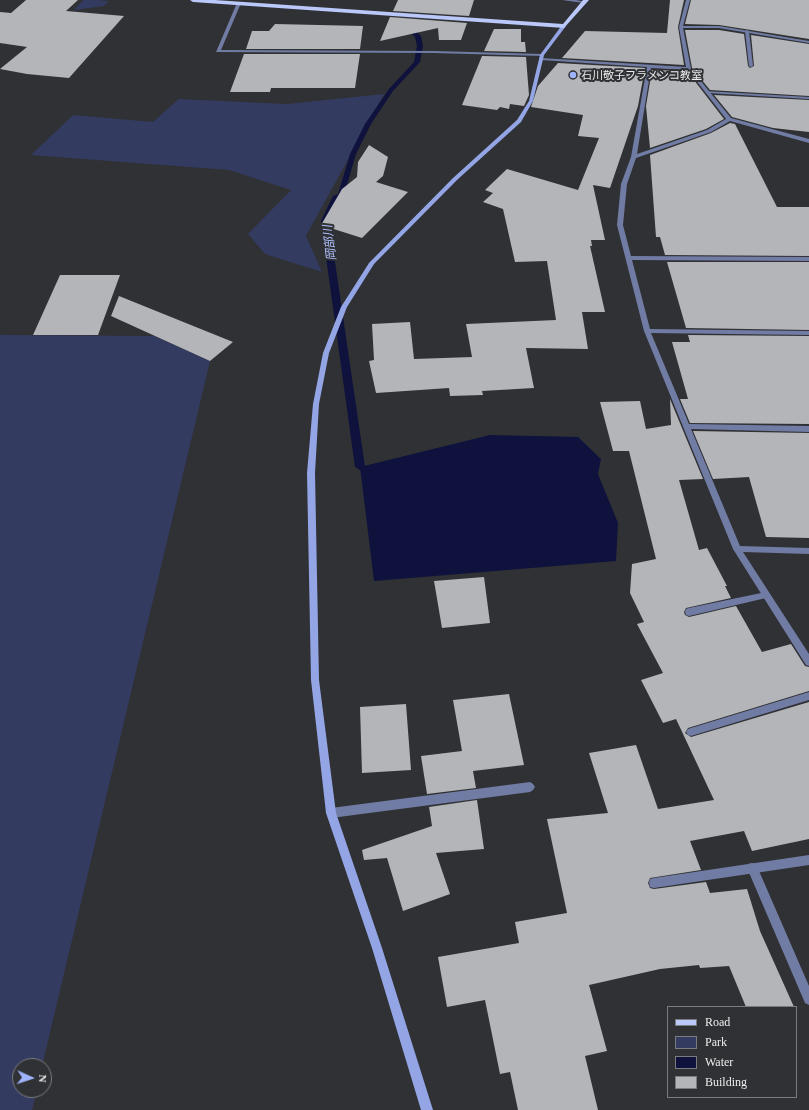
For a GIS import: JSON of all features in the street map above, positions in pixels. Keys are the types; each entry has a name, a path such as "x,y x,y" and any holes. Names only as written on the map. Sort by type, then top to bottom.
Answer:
{"main road":[{"path":"193,0 564,26 585,1"}],"street":[{"path":"564,0 585,1"},
{"path":"688,0 681,27 689,69 730,119 809,141"},
{"path":"239,3 218,51 434,52 541,57 649,67 689,69"},
{"path":"427,1110 377,948 331,813 315,680 311,472 316,404 326,353 344,306 372,263 455,179 519,121 531,101 541,57 564,26"},
{"path":"681,27 719,27 809,42"},
{"path":"747,31 751,66"},
{"path":"649,67 634,157 624,184 620,225 647,331 737,549 809,662"},
{"path":"707,92 809,98"},
{"path":"634,157 709,131 730,119"},
{"path":"628,258 809,259"},
{"path":"647,331 809,333"},
{"path":"686,426 809,429"},
{"path":"737,549 809,551"},
{"path":"689,612 766,595"},
{"path":"691,732 809,696"},
{"path":"331,813 530,787"},
{"path":"654,883 809,860"},
{"path":"752,868 809,999"}],"green space":[{"path":"83,0 109,1 104,6 74,10"},
{"path":"384,94 306,236 322,272 265,254 248,234 291,190 229,170 31,155 73,115 153,122 179,99 287,104"},
{"path":"0,335 154,336 210,361 44,1058 12,1058 12,1098 35,1098 32,1110 0,1110"}],"water":[{"path":"490,435 578,437 601,459 598,474 618,523 616,561 374,581 360,467"}],"building":[{"path":"26,0 78,0 66,11 124,16 69,78 27,74 0,69 27,47 0,43 0,12 11,13"},
{"path":"398,0 474,0 469,16 393,11"},
{"path":"670,0 684,0 678,27 684,65 562,58 585,31 667,33"},
{"path":"691,0 809,0 809,39 719,25 685,24"},
{"path":"390,17 467,23 461,40 439,40 438,28 380,41"},
{"path":"275,24 363,26 360,49 246,49 252,31 269,31"},
{"path":"494,29 521,29 521,42 525,42 526,52 484,51"},
{"path":"685,30 719,30 744,34 748,66 750,68 754,66 751,35 809,44 809,96 710,90 692,68"},
{"path":"244,54 360,54 355,88 271,88 270,92 230,92"},
{"path":"482,56 526,57 529,95 524,106 510,104 509,109 500,107 497,110 462,105"},
{"path":"558,63 645,68 638,106 610,188 593,185 605,240 591,240 592,246 590,246 605,312 582,312 588,349 526,348 534,388 482,391 483,395 450,396 449,388 376,393 369,361 374,360 372,324 410,322 414,359 472,357 466,324 556,320 547,261 515,262 503,209 483,202 493,193 485,190 507,169 578,190 599,138 578,136 583,115 531,107 538,86"},
{"path":"652,70 687,71 724,119 706,129 650,148 646,106"},
{"path":"714,95 809,100 809,132 773,128 732,117"},
{"path":"730,123 735,124 777,207 809,207 809,256 665,255 660,237 656,237 650,155 711,133"},
{"path":"369,145 388,157 383,176 376,182 408,192 362,238 321,225 342,189 357,177 358,162"},
{"path":"667,262 809,262 809,330 686,328"},
{"path":"60,275 120,275 98,335 33,335"},
{"path":"119,296 233,342 210,361 111,316"},
{"path":"688,335 809,336 809,424 690,423 680,399 688,399 672,342 690,342"},
{"path":"670,399 703,479 679,480 699,550 707,548 727,586 725,586 731,598 686,608 684,612 685,615 689,617 736,606 762,652 791,644 805,666 809,667 809,691 688,728 685,733 691,737 809,702 809,839 752,851 744,831 690,841 701,870 650,878 648,883 650,888 654,889 706,882 710,893 747,889 760,931 794,1006 746,1006 729,966 700,968 699,965 660,969 589,985 607,1051 585,1056 598,1110 518,1110 510,1072 500,1074 485,1000 447,1007 438,957 519,943 515,922 567,913 547,819 608,813 589,753 636,745 658,809 714,800 676,719 663,723 641,680 663,673 637,624 644,622 630,593 632,564 656,559 629,451 613,451 600,402 640,401 646,429 671,425"},
{"path":"693,431 809,433 809,538 766,537 749,477 713,479"},
{"path":"484,577 490,623 442,628 434,581"},
{"path":"509,694 524,765 473,771 476,788 427,794 421,756 462,751 453,700"},
{"path":"406,704 411,770 362,773 360,707"},
{"path":"477,800 484,849 436,853 450,894 403,911 387,858 364,860 362,850 432,826 429,807"}],"waterway":[{"name":"岡部川","path":"360,467 325,221 336,196 341,195 353,154 368,124 391,90 417,62 420,46 418,36 407,26"}],"place":[{"name":"石川敬子フラメンコ教室","path":"573,75"}]}
